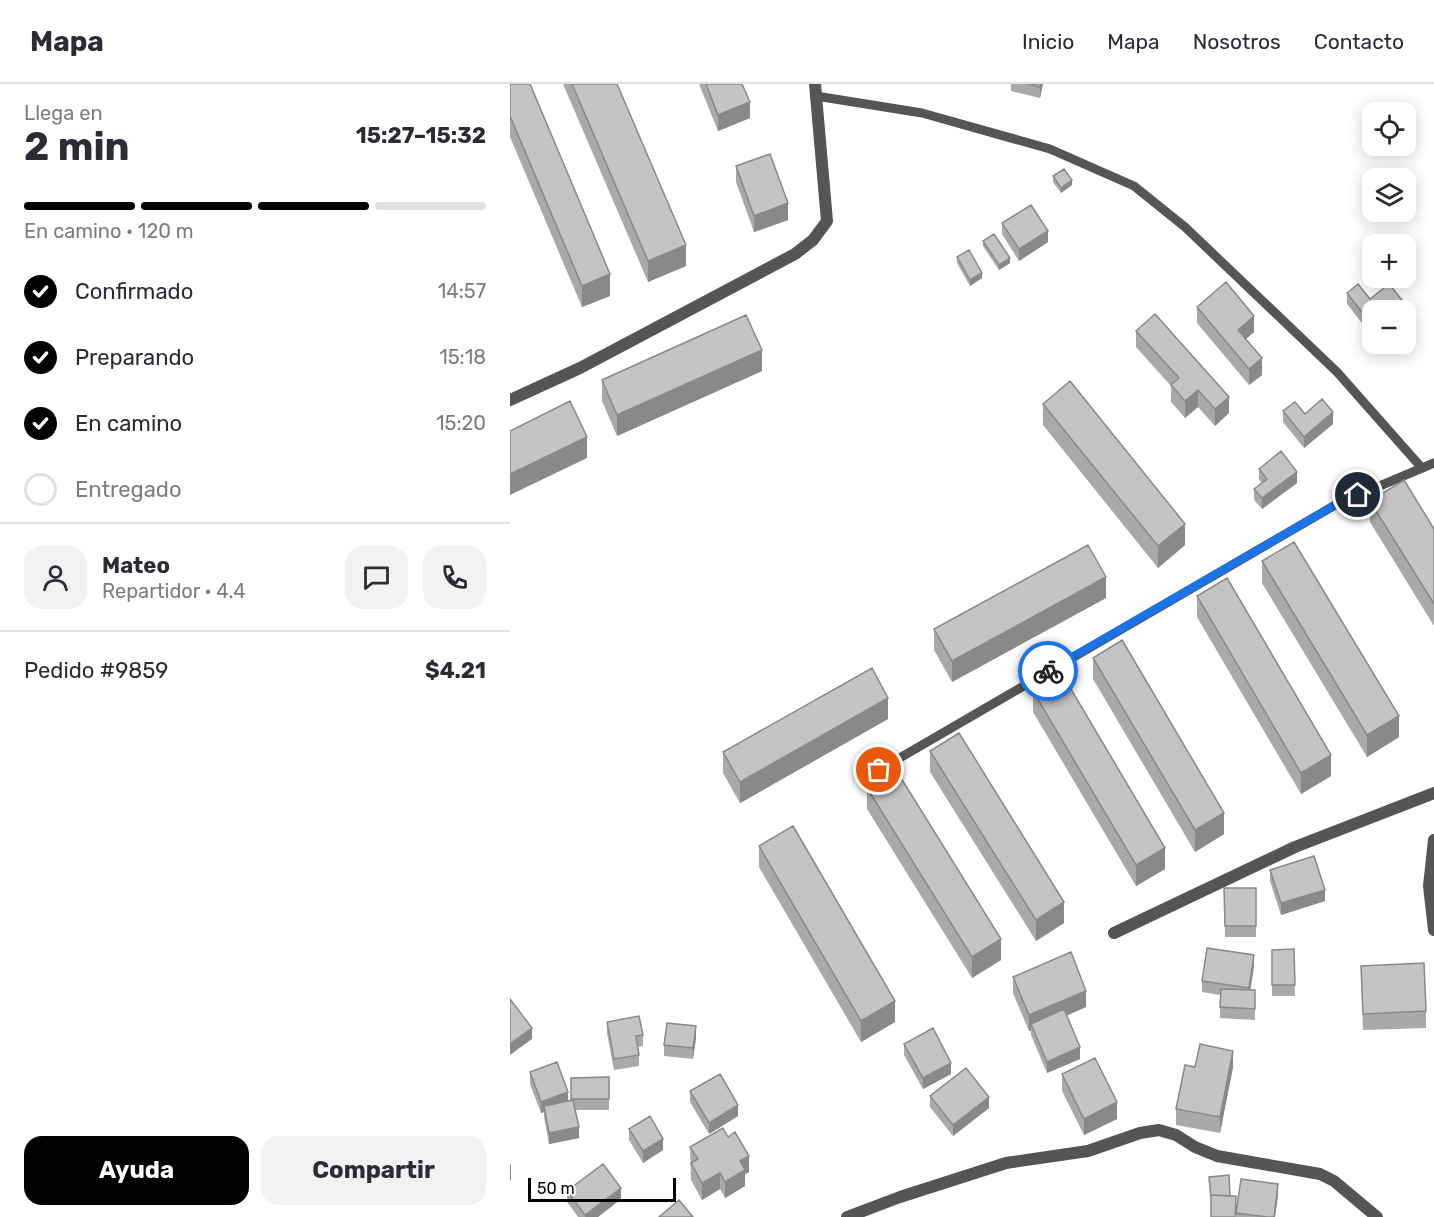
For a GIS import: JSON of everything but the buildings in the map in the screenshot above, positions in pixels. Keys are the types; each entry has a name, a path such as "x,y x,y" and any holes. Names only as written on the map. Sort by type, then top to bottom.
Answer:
{"street":[{"path":"510,400 580,368 795,254 813,240 827,221 815,90"},
{"path":"1114,933 1294,847 1434,793"},
{"path":"1434,840 1429,886 1434,930"},
{"path":"847,1217 900,1197 1006,1163 1088,1151 1140,1133 1158,1130 1176,1135 1194,1147 1217,1156 1320,1174 1334,1180 1377,1217"}],"lane":[{"path":"815,90 922,113 1050,149 1134,186 1185,227 1336,372 1421,467"},
{"path":"879,770 1337,504 1434,463"}],"way so far":[{"path":"879,770 1048,671"}],"route":[{"path":"1048,671 1337,504 1358,495"}]}
